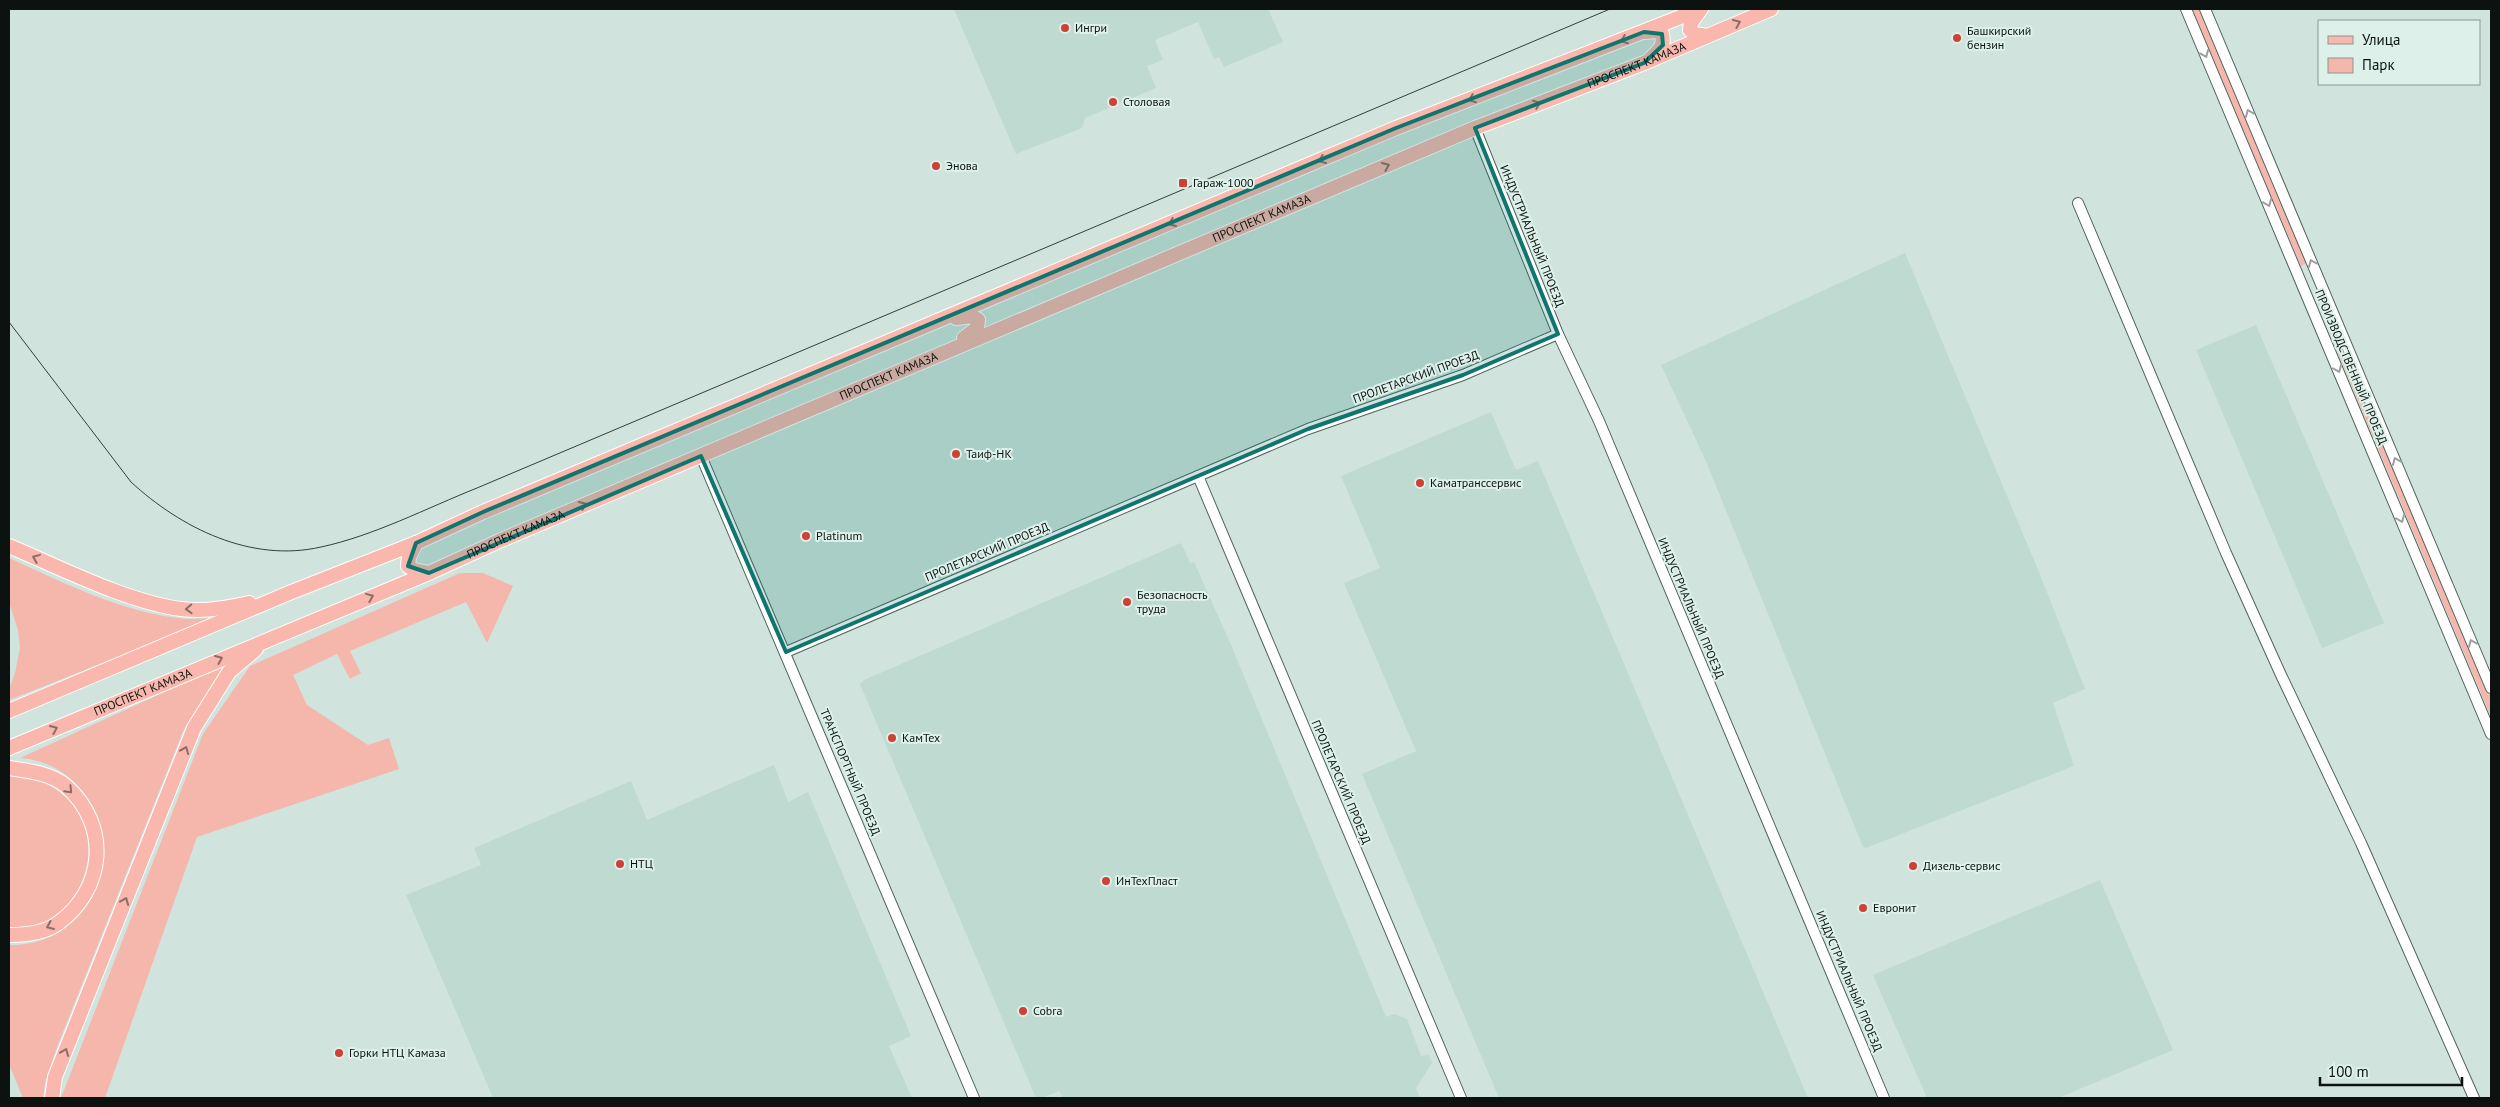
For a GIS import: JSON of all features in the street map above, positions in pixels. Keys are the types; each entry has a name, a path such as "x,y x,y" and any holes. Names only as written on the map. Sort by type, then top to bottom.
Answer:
{"main road":[{"path":"1700,9 1691,23 1690,30 1695,34 1707,36"},
{"path":"9,711 289,593 416,543 483,512 1396,128 1700,9"},
{"name":"ПРОСПЕКТ КАМАЗА","path":"9,748 429,573 499,540 1475,128 1644,63 1771,9"},
{"path":"1644,32 1656,30 1662,34 1664,40 1659,51 1644,63"},
{"path":"940,320 972,316 978,320 977,328 950,350"},
{"path":"416,543 409,557 408,566 414,570 429,573"},
{"path":"9,546 126,595 181,609 232,607 289,593"},
{"path":"52,1098 55,1077 194,728 229,672 252,651 291,629"},
{"path":"9,768 37,772 65,785 88,811 97,841 94,873 80,902 56,925 26,935 9,935"}],"street":[{"name":"ПРОИЗВОДСТВЕННЫЙ ПРОЕЗД","path":"2186,9 2491,734"},
{"name":"ПРОИЗВОДСТВЕННЫЙ ПРОЕЗД","path":"2205,9 2491,688"},
{"name":"ИНДУСТРИАЛЬНЫЙ ПРОЕЗД","path":"1475,128 1558,334 1599,422 1884,1098"},
{"path":"2078,203 2226,553 2281,675 2361,843 2474,1098"},
{"path":"2316,315 2331,308"},
{"name":"ПРОЛЕТАРСКИЙ ПРОЕЗД","path":"786,652 1308,429 1463,375 1558,334"},
{"name":"ТРАНСПОРТНЫЙ ПРОЕЗД","path":"701,456 786,652 974,1098"},
{"name":"ПРОЛЕТАРСКИЙ ПРОЕЗД","path":"1198,476 1461,1098"}],"highlighted area":[{"path":"1644,32 1662,34 1663,45 1644,63 1475,128 1558,334 1463,375 1308,429 786,652 701,456 429,573 408,566 416,543 483,512 1396,128"}],"shaded area":[{"path":"954,9 1268,9 1283,42 1224,67 1219,57 1214,59 1198,22 1155,40 1163,60 1147,66 1156,88 1085,118 1082,128 1016,154"},
{"path":"1905,253 2039,572 2085,689 2053,703 2074,766 1866,848 1863,847 1705,459 1661,365"},
{"path":"2256,325 2384,623 2322,648 2196,350"},
{"name":"Каматранссервис","path":"1491,412 1516,470 1538,461 1808,1098 1499,1098 1362,774 1416,751 1344,583 1380,568 1341,476"},
{"path":"1181,543 1190,563 1194,562 1231,645 1386,1017 1394,1014 1407,1019 1421,1056 1429,1055 1432,1063 1416,1088 1420,1098 1063,1098 1059,1091 1042,1098 1036,1098 860,684 864,680"},
{"path":"774,765 788,802 808,792 911,1036 889,1046 912,1098 493,1098 406,895 481,865 474,848 631,781 647,820"},
{"path":"2100,880 2173,1050 2058,1098 1927,1098 1873,975"}],"green space":[{"path":"2191,9 2199,9 2307,263 2301,266"},
{"path":"2345,350 2491,698 2491,717 2338,353"},
{"path":"9,558 49,577 134,609 183,619 216,618 9,700 9,690 20,648 18,630 9,602"},
{"path":"460,573 483,573 513,586 487,643 466,602 350,651 361,673 350,679 337,654 293,675 307,705 368,745 389,738 399,769 197,837 105,1098 61,1098 203,734 250,666"},
{"path":"228,663 184,729 57,1047 45,1083 43,1098 23,1098 9,1064 9,945 39,941 65,928 84,909 97,885 104,859 102,831 92,804 72,780 61,771 48,764 20,758"},
{"path":"9,775 30,778 49,786 65,796 77,810 85,827 89,845 87,865 80,886 64,910 46,922 10,931"}],"tram line":[{"path":"9,322 131,482 151,499 195,527 218,538 243,546 295,551 321,547 360,536 400,521 1610,9"}],"place":[{"name":"Ингри","path":"1065,28"},
{"name":"Башкирский бензин","path":"1957,38"},
{"name":"Столовая","path":"1113,102"},
{"name":"Энова","path":"936,166"},
{"name":"Гараж-1000","path":"1183,183"},
{"name":"Таиф-НК","path":"956,454"},
{"name":"Каматранссервис","path":"1420,483"},
{"name":"Platinum","path":"806,536"},
{"name":"Безопасность труда","path":"1127,602"},
{"name":"КамТех","path":"892,738"},
{"name":"НТЦ","path":"620,864"},
{"name":"Дизель-сервис","path":"1913,866"},
{"name":"ИнТехПласт","path":"1106,881"},
{"name":"Евронит","path":"1863,908"},
{"name":"Cobra","path":"1023,1011"},
{"name":"Горки НТЦ Камаза","path":"339,1053"}]}
